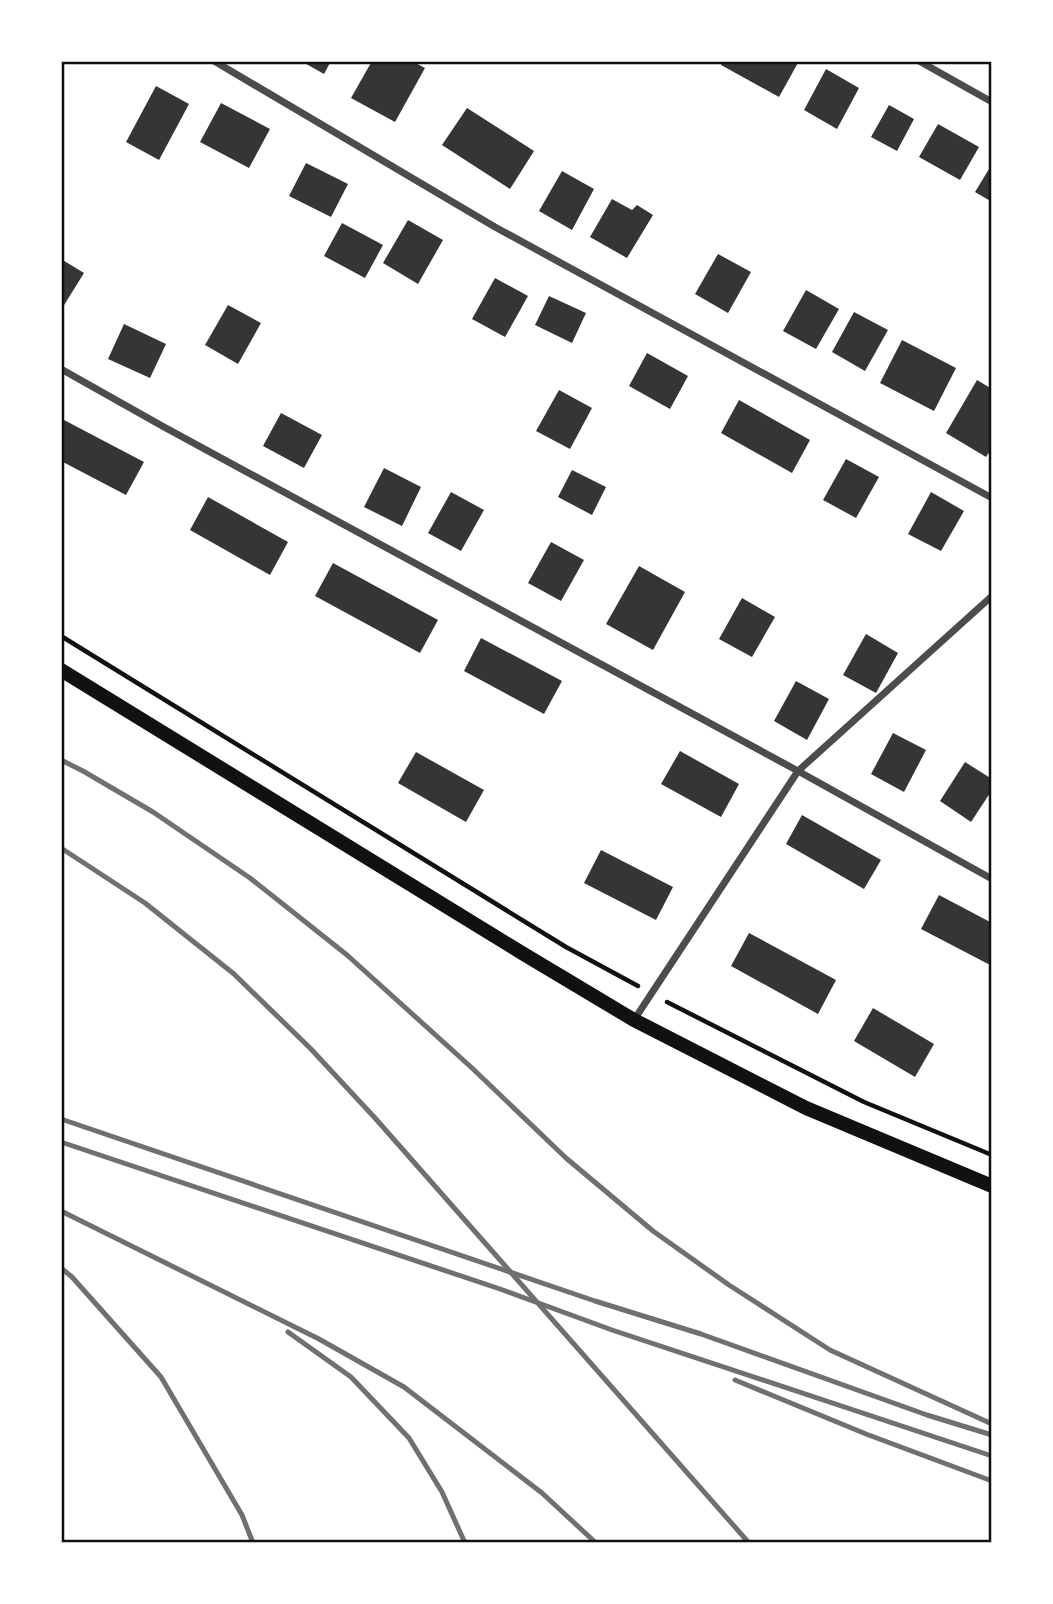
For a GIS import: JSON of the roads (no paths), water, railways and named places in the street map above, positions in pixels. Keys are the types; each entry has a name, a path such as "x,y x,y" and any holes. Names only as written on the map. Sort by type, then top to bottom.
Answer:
{"main road":[{"path":"61,670 634,1020 806,1108 992,1186"}],"street":[{"path":"214,61 495,227 992,498"},
{"path":"919,61 992,102"},
{"path":"61,369 992,879"},
{"path":"634,1020 798,771 992,596"}],"railway":[{"path":"61,760 153,812 250,878 347,955 472,1068 566,1158 653,1231 729,1285 830,1350 992,1424"},
{"path":"61,848 145,903 234,974 310,1048 375,1118 749,1543"},
{"path":"61,1119 595,1301 701,1334 927,1415 992,1435"},
{"path":"61,1142 992,1456"},
{"path":"61,1211 319,1339 404,1387 542,1493 596,1543"},
{"path":"61,1268 161,1377 242,1515 253,1543"},
{"path":"288,1332 351,1377 409,1438 442,1492 465,1543"},
{"path":"735,1380 866,1434 992,1481"}]}
